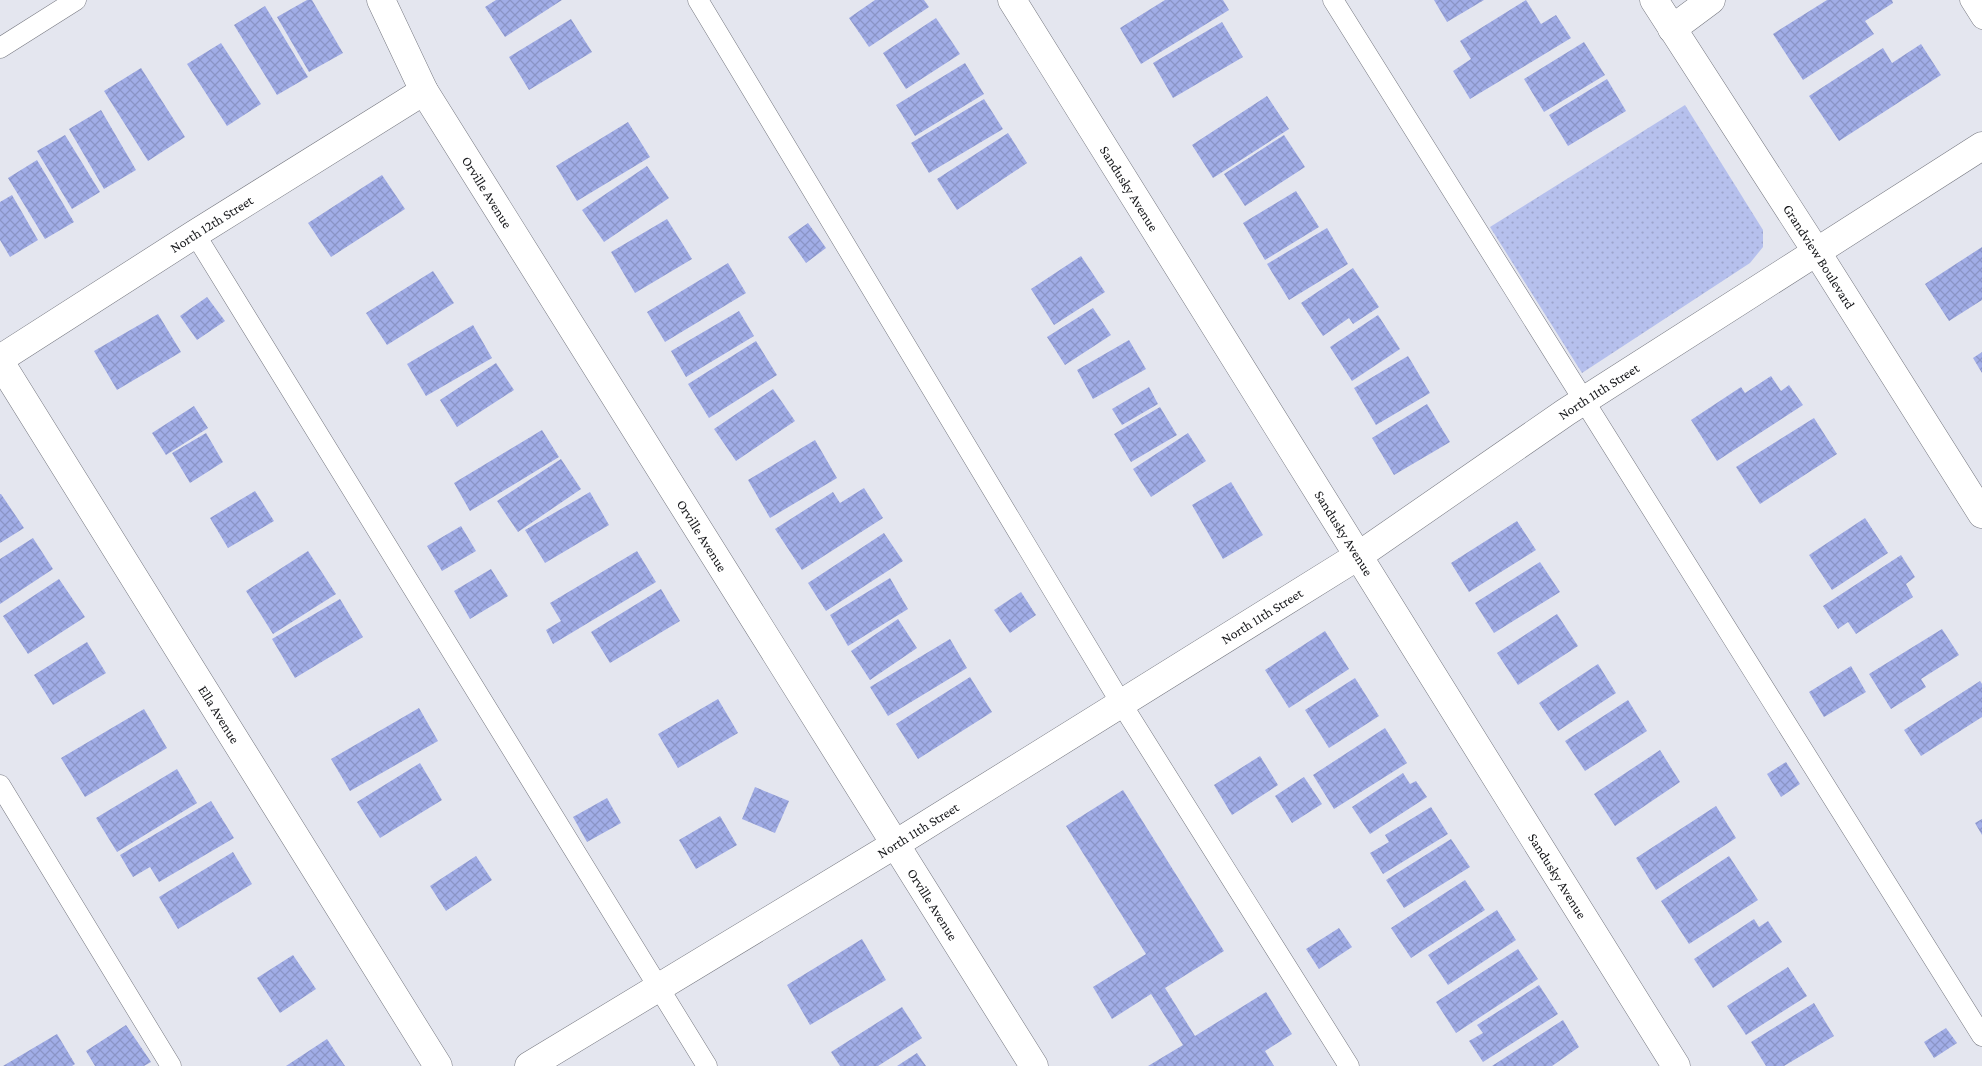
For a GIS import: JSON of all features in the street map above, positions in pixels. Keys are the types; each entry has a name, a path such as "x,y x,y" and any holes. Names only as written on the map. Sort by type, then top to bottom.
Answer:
{"street":[{"name":"Orville Avenue","path":"381,0 424,91 1034,1066"},
{"name":"Sandusky Avenue","path":"1012,0 1676,1066"},
{"name":"Grandview Boulevard","path":"1654,0 1816,251 1982,514"},
{"path":"1672,30 1711,0"},
{"name":"North 12th Street","path":"0,360 195,234 424,91"},
{"name":"North 11th Street","path":"529,1066 894,845 1358,556 1584,401 1982,146"},
{"name":"Ella Avenue","path":"0,360 438,1066"}],"lane":[{"path":"0,48 76,0"},
{"path":"698,0 1121,703 1349,1066"},
{"path":"1333,0 1982,1036"},
{"path":"1970,0 1982,19"},
{"path":"195,234 657,987 708,1066"},
{"path":"0,785 171,1066"}],"shaded area":[{"path":"1685,105 1763,230 1763,247 1750,263 1582,373 1490,227"}],"building":[{"path":"307,0 312,0 343,53 309,72 277,17"},
{"path":"496,0 562,0 505,37 485,7"},
{"path":"875,0 924,0 929,7 869,47 849,18"},
{"path":"1165,0 1223,0 1229,10 1141,64 1120,28"},
{"path":"1434,0 1484,0 1447,22"},
{"path":"1526,0 1541,24 1556,15 1571,38 1470,99 1453,71 1471,59 1460,41"},
{"path":"1827,0 1892,0 1893,3 1865,21 1874,34 1803,80 1773,34"},
{"path":"265,6 308,77 277,95 234,25"},
{"path":"936,18 960,54 906,89 883,53"},
{"path":"571,19 592,52 529,90 509,57"},
{"path":"1222,22 1243,57 1173,98 1153,63"},
{"path":"1584,42 1605,75 1544,112 1524,79"},
{"path":"221,43 261,104 227,126 187,64"},
{"path":"1921,44 1941,75 1839,141 1809,96 1883,48 1892,63"},
{"path":"965,63 984,94 915,136 896,105"},
{"path":"141,68 185,137 148,161 104,91"},
{"path":"1607,79 1626,111 1568,146 1549,115"},
{"path":"1267,96 1289,129 1213,178 1192,145"},
{"path":"984,99 1003,129 929,173 911,143"},
{"path":"101,110 136,170 104,189 69,129"},
{"path":"628,122 650,157 577,201 556,166"},
{"path":"1008,133 1027,163 957,210 937,179"},
{"path":"65,135 100,192 72,209 37,151"},
{"path":"1284,135 1305,167 1245,206 1224,174"},
{"path":"37,160 74,222 45,239 8,178"},
{"path":"647,166 669,198 604,242 582,210"},
{"path":"382,175 405,209 331,257 308,223"},
{"path":"1296,191 1319,227 1265,260 1243,223"},
{"path":"12,195 38,240 10,257 0,240 0,202"},
{"path":"667,219 692,259 635,293 611,252"},
{"path":"808,223 826,248 806,263 788,237"},
{"path":"1327,228 1348,264 1289,300 1267,264"},
{"path":"1982,247 1982,300 1949,321 1925,284"},
{"path":"1081,256 1105,292 1054,325 1031,289"},
{"path":"728,263 746,293 665,342 647,312"},
{"path":"1353,268 1379,307 1353,324 1349,318 1323,336 1301,303"},
{"path":"433,271 454,303 387,345 366,313"},
{"path":"207,297 225,321 197,340 180,316"},
{"path":"1093,308 1111,335 1065,365 1047,337"},
{"path":"739,311 754,336 686,377 671,351"},
{"path":"158,314 181,352 117,390 94,351"},
{"path":"1378,315 1400,349 1352,381 1330,347"},
{"path":"473,325 492,358 426,396 407,364"},
{"path":"1129,340 1146,369 1093,399 1077,370"},
{"path":"756,341 777,375 709,418 688,384"},
{"path":"1982,352 1982,373 1973,358"},
{"path":"1408,356 1430,393 1376,425 1354,388"},
{"path":"496,363 514,390 457,427 440,400"},
{"path":"1771,376 1781,391 1789,385 1803,405 1717,461 1691,420 1741,387 1745,393"},
{"path":"1149,387 1158,404 1122,425 1112,409"},
{"path":"773,389 795,421 736,461 714,429"},
{"path":"1427,404 1450,442 1394,475 1372,438"},
{"path":"194,406 208,428 166,455 152,433"},
{"path":"1160,407 1177,435 1131,462 1114,434"},
{"path":"1814,418 1837,454 1760,504 1736,467"},
{"path":"542,430 559,457 470,511 454,483"},
{"path":"206,433 223,462 190,483 172,453"},
{"path":"1188,433 1206,461 1151,497 1133,469"},
{"path":"815,440 837,478 770,518 748,480"},
{"path":"561,459 581,489 518,532 497,501"},
{"path":"1231,482 1263,535 1223,559 1192,505"},
{"path":"864,488 883,518 802,570 775,529 833,492 840,503"},
{"path":"255,491 274,521 228,548 210,518"},
{"path":"590,492 609,525 545,563 525,530"},
{"path":"0,494 24,528 0,543"},
{"path":"1865,518 1888,553 1832,590 1809,555"},
{"path":"1517,521 1536,550 1469,592 1451,563"},
{"path":"461,526 476,551 442,571 427,546"},
{"path":"884,533 903,561 826,611 808,583"},
{"path":"33,538 53,569 0,604 0,559"},
{"path":"308,551 336,594 273,634 246,591"},
{"path":"637,551 656,582 553,644 546,630 561,621 550,603"},
{"path":"1901,555 1915,577 1906,584 1913,597 1856,634 1848,622 1838,629 1823,606"},
{"path":"1540,562 1560,592 1494,633 1475,603"},
{"path":"491,569 508,596 470,619 454,591"},
{"path":"890,578 908,609 848,646 830,615"},
{"path":"59,579 85,617 28,654 3,616"},
{"path":"661,589 680,621 610,663 591,632"},
{"path":"1021,592 1036,615 1010,633 994,610"},
{"path":"340,599 363,637 295,678 272,639"},
{"path":"1557,614 1578,646 1518,685 1497,653"},
{"path":"898,619 917,648 870,680 851,651"},
{"path":"1942,629 1959,655 1921,679 1926,687 1891,709 1869,674"},
{"path":"1325,631 1349,669 1289,708 1265,670"},
{"path":"950,639 967,668 888,716 870,687"},
{"path":"87,642 106,673 53,705 34,675"},
{"path":"1598,664 1616,693 1558,731 1539,703"},
{"path":"1851,666 1866,692 1824,717 1809,692"},
{"path":"970,677 992,712 918,759 896,724"},
{"path":"1355,678 1379,716 1329,748 1305,710"},
{"path":"1980,681 1982,684 1982,717 1921,756 1904,730"},
{"path":"718,699 738,733 678,768 658,734"},
{"path":"1628,700 1647,731 1585,771 1565,741"},
{"path":"419,708 438,741 350,791 331,759"},
{"path":"144,709 167,748 85,797 61,758"},
{"path":"1385,728 1407,763 1334,809 1313,775"},
{"path":"1660,750 1680,782 1615,826 1594,794"},
{"path":"1260,756 1278,785 1232,815 1214,785"},
{"path":"1786,762 1800,784 1781,797 1767,774"},
{"path":"420,763 442,800 380,838 357,802"},
{"path":"177,769 197,803 117,852 96,818"},
{"path":"1403,773 1410,784 1416,781 1427,797 1370,834 1352,807"},
{"path":"1304,777 1322,804 1292,823 1275,796"},
{"path":"755,787 789,801 775,833 742,819"},
{"path":"1123,790 1224,951 1165,988 1195,1036 1266,992 1292,1034 1265,1051 1274,1066 1148,1066 1183,1045 1151,994 1112,1019 1093,987 1146,954 1066,826"},
{"path":"607,798 621,823 587,842 573,817"},
{"path":"211,801 234,838 159,882 150,867 133,877 120,855"},
{"path":"1716,806 1736,838 1656,890 1636,858"},
{"path":"1431,807 1448,834 1383,874 1370,853 1389,842 1385,835"},
{"path":"720,816 737,845 696,869 679,840"},
{"path":"1982,819 1982,835 1975,823"},
{"path":"1451,839 1470,867 1404,908 1386,880"},
{"path":"233,852 252,884 178,929 159,897"},
{"path":"476,856 492,880 446,911 430,886"},
{"path":"1729,856 1758,900 1689,944 1661,901"},
{"path":"1465,880 1485,910 1411,958 1391,928"},
{"path":"1497,910 1516,940 1448,985 1428,955"},
{"path":"1754,919 1759,927 1768,921 1782,942 1713,988 1694,959"},
{"path":"1339,928 1352,947 1319,969 1306,949"},
{"path":"862,939 886,980 810,1025 787,985"},
{"path":"1518,949 1538,979 1456,1033 1436,1002"},
{"path":"293,955 316,989 280,1013 257,978"},
{"path":"1788,967 1807,996 1746,1035 1727,1006"},
{"path":"1539,985 1558,1014 1483,1062 1469,1041 1483,1033 1477,1025"},
{"path":"1814,1003 1834,1036 1784,1066 1766,1066 1751,1042"},
{"path":"902,1007 922,1038 878,1066 840,1066 831,1052"},
{"path":"1563,1020 1579,1047 1552,1066 1492,1066"},
{"path":"126,1025 151,1062 144,1066 95,1066 86,1051"},
{"path":"1946,1028 1957,1043 1934,1058 1924,1042"},
{"path":"57,1034 75,1064 72,1066 3,1066"},
{"path":"327,1039 345,1066 286,1066"},
{"path":"917,1053 926,1066 897,1066"}]}
